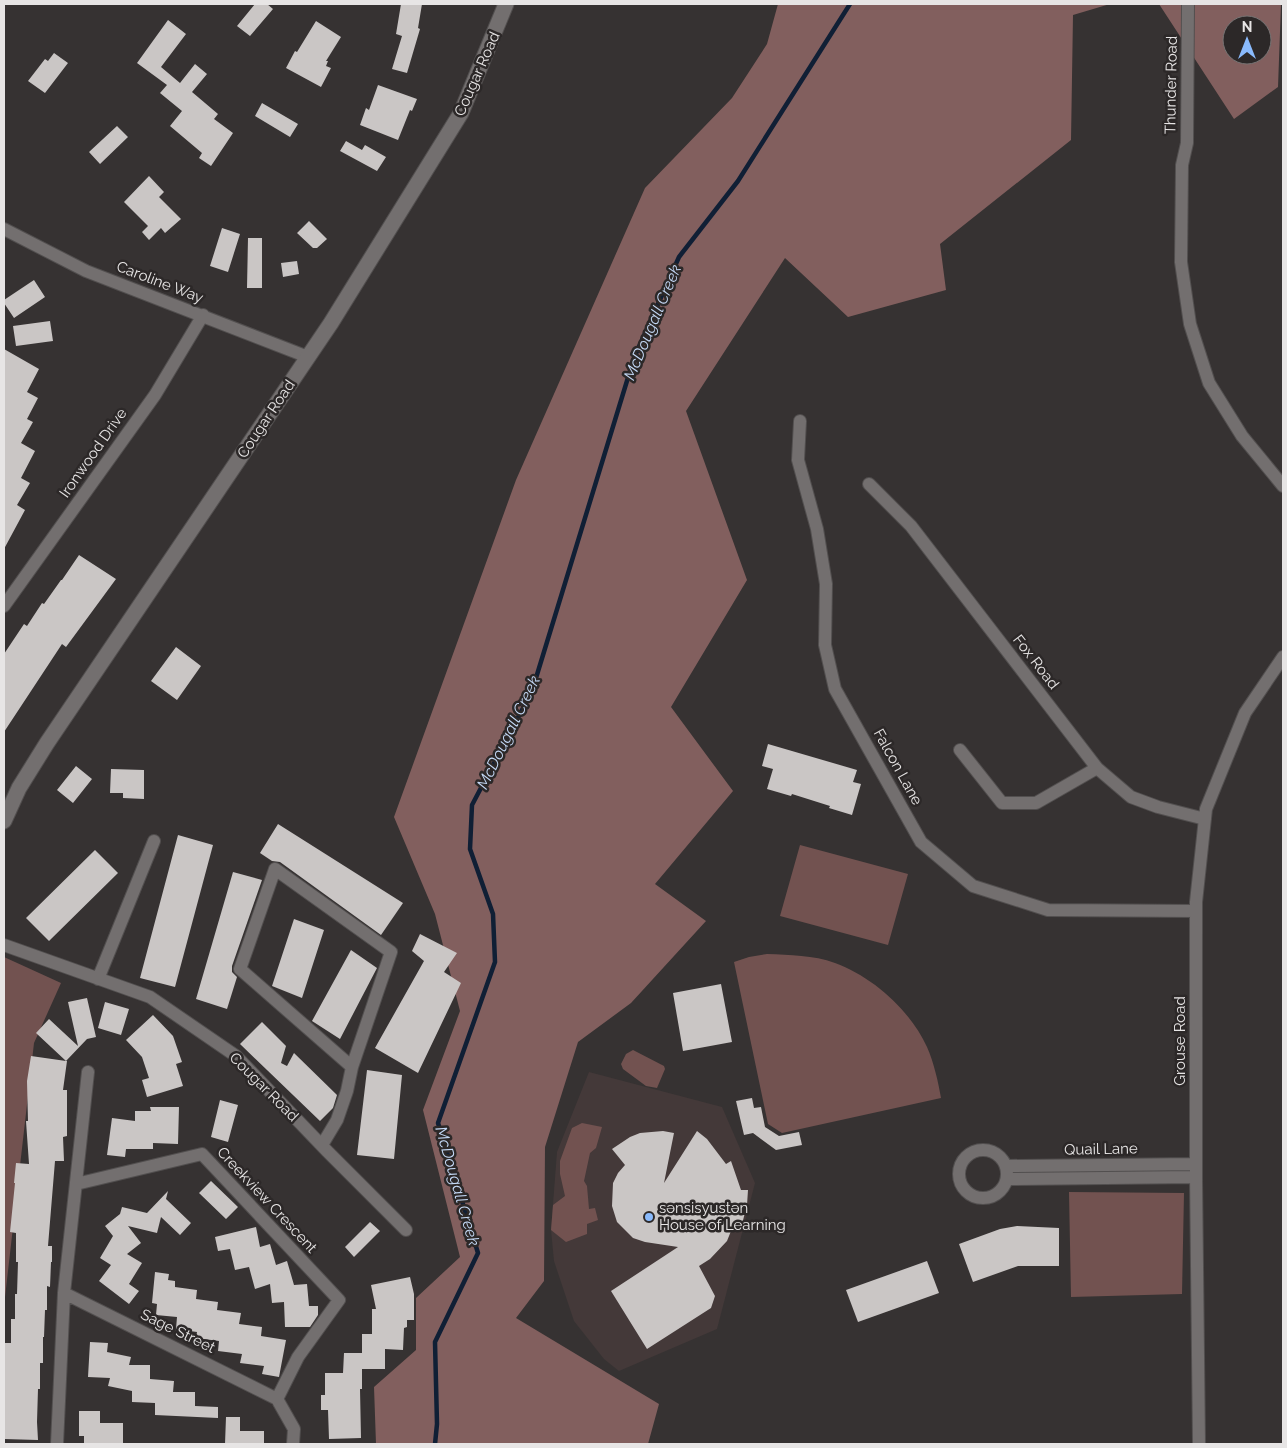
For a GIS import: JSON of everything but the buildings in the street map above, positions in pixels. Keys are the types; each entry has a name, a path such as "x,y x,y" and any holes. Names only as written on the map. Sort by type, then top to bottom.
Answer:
{"street":[{"name":"Cougar Road","path":"4,822 19,788 47,744 331,323 461,113 506,4"},
{"name":"Thunder Road","path":"1188,4 1187,143 1182,165 1180,262 1190,324 1209,383 1242,436 1283,486"},
{"name":"Caroline Way","path":"4,229 86,271 308,357"},
{"name":"Ironwood Drive","path":"4,606 155,395 203,315"},
{"name":"Falcon Lane","path":"800,421 798,460 818,529 826,584 825,645 835,689 921,842 973,886 1048,910 1196,911"},
{"name":"Fox Road","path":"869,484 911,526 1097,768 1131,797 1158,807 1205,819"},
{"name":"Grouse Road","path":"1199,1444 1196,911 1206,809 1246,713 1283,657"},
{"path":"960,750 1002,803 1036,803 1097,768"},
{"path":"98,979 154,841"},
{"path":"322,1145 337,1120 347,1091 352,1067 390,952 275,868 240,969 352,1067"},
{"name":"Cougar Road","path":"4,945 150,997 236,1056 406,1230"},
{"path":"58,1444 64,1293 88,1072"},
{"name":"Creekview Crescent","path":"76,1184 202,1154 339,1300 298,1356 277,1399"},
{"name":"Quail Lane","path":"1006,1173 1196,1171"},
{"name":"Sage Street","path":"64,1293 277,1399"},
{"path":"277,1399 294,1429 293,1444"}],"shaded area":[{"path":"778,4 1110,4 1073,15 1071,140 940,244 946,290 848,317 785,258 686,411 747,580 671,707 733,791 655,884 706,921 631,1003 578,1042 545,1147 544,1281 516,1318 659,1404 648,1444 376,1444 374,1387 416,1350 416,1298 460,1257 423,1110 460,1011 435,914 394,817 516,480 645,188 732,98 767,44"},
{"path":"1159,4 1281,4 1278,87 1234,119"},
{"path":"800,845 908,874 888,945 780,916"},
{"path":"767,954 827,960 863,977 889,996 920,1033 932,1059 941,1098 782,1133 768,1124 734,962"},
{"path":"4,957 61,983 34,1043 4,1306"},
{"path":"633,1050 664,1066 665,1069 657,1088 646,1086 623,1069 621,1064 626,1054"},
{"name":"sənsisyustən House of Learning","path":"589,1072 722,1107 755,1183 717,1329 619,1371 604,1359 574,1321 554,1261 551,1230 557,1152"},
{"path":"582,1123 602,1127 596,1148 590,1153 584,1181 587,1186 589,1209 595,1208 598,1220 587,1224 587,1234 566,1242 551,1230 553,1205 565,1196 560,1174 560,1161 572,1128"},
{"path":"1069,1192 1184,1193 1182,1294 1071,1297"}],"waterway":[{"name":"McDougall Creek","path":"435,1444 437,1424 435,1342 478,1253 438,1123 495,962 493,914 470,849 472,805 532,691 634,358 679,257 738,181 850,4"}],"place":[{"name":"sənsisyustən House of Learning","path":"649,1217"}]}
